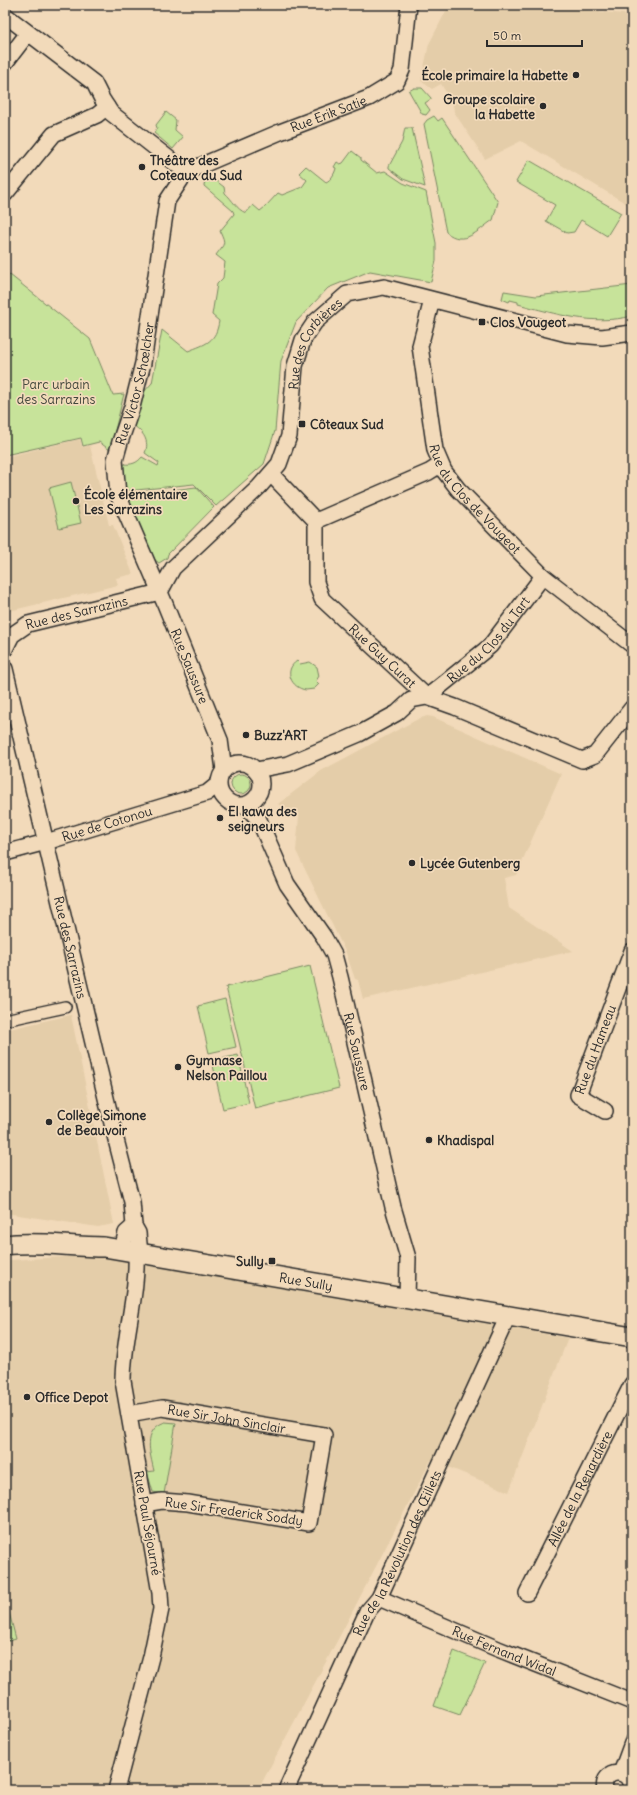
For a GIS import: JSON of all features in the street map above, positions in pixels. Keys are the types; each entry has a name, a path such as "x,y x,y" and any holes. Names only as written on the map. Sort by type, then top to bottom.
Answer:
{"street":[{"path":"5,11 10,5"},
{"name":"Rue Erik Satie","path":"186,172 280,132 369,98 397,81 402,70 409,5"},
{"path":"5,15 94,83 111,113 186,172"},
{"path":"5,63 28,33"},
{"path":"5,194 54,134 97,115 107,107"},
{"name":"Rue Victor Schœlcher","path":"160,592 118,496 116,460 120,442 132,407 142,363 167,201 186,172"},
{"name":"Rue des Corbières","path":"160,592 173,568 271,474 279,464 289,436 295,366 303,340 315,322 347,294 384,287 573,335 602,337 632,333"},
{"name":"Rue du Clos de Vougeot","path":"432,300 420,346 435,450 440,465 458,489 543,576 632,645"},
{"path":"271,474 316,521 429,472 440,465"},
{"name":"Rue Guy Curat","path":"316,521 316,582 322,599 427,697 455,706 582,760 595,755 632,708"},
{"name":"Rue du Clos du Tart","path":"427,697 490,646 543,576"},
{"name":"Rue des Sarrazins","path":"5,649 12,635 28,624 160,592"},
{"name":"Rue Saussure","path":"160,592 220,740 218,786"},
{"name":"Rue des Sarrazins","path":"5,669 114,1132 132,1202 134,1226 126,1232 133,1252"},
{"path":"288,764 254,796 235,805 218,786 237,763 250,767 288,764 359,734 397,713 411,700 427,697"},
{"name":"Rue Saussure","path":"220,740 250,767"},
{"path":"250,767 260,776 254,796"},
{"name":"Rue de Cotonou","path":"5,853 46,842 218,786"},
{"name":"Rue Saussure","path":"254,796 259,820 287,884 334,955 394,1207 408,1258 407,1299"},
{"name":"Rue du Hameau","path":"605,1111 578,1095 632,951"},
{"path":"5,1020 65,1007"},
{"name":"Rue Sully","path":"5,1236 33,1232 54,1233 80,1238 104,1247"},
{"name":"Rue Sully","path":"5,1245 42,1243 79,1247 104,1247 632,1337"},
{"name":"Rue Paul Séjourné","path":"116,1790 151,1657 161,1608 160,1593 123,1381 123,1361 134,1292 133,1252"},
{"name":"Rue de la Révolution des Œillets","path":"286,1790 367,1612 379,1598 508,1316"},
{"name":"Allée de la Renardière","path":"527,1593 632,1384"},
{"name":"Rue Sir John Sinclair","path":"129,1414 162,1408 324,1435"},
{"name":"Rue Sir Frederick Soddy","path":"144,1504 162,1501 188,1503 309,1523 324,1435"},
{"name":"Rue Fernand Widal","path":"379,1598 498,1649 632,1702"},
{"path":"621,1773 632,1743"},
{"path":"606,1790 605,1784 609,1776 617,1773 621,1773 630,1781 630,1790"}],"shaded area":[{"name":"Groupe scolaire la Habette","path":"454,5 533,5 624,14 632,24 632,207 521,141 485,159 454,112 453,104 441,84 432,89 421,81 429,44 446,11"},
{"path":"80,439 82,447 90,446 109,525 113,525 133,574 116,578 118,585 5,612 5,457"},
{"name":"Lycée Gutenberg","path":"427,716 433,717 561,774 516,875 504,878 509,908 573,951 363,999 358,980 355,979 346,953 296,851 299,816 278,804 321,771 418,719"},
{"name":"Collège Simone de Beauvoir","path":"71,1015 114,1224 98,1227 5,1213 5,1030"},
{"path":"97,1255 568,1338 509,1492 431,1460 258,1790 5,1790 5,1264 11,1260"}],"green space":[{"path":"414,88 422,88 431,98 425,103 430,110 426,115 422,114 409,91"},
{"path":"166,112 176,120 175,130 183,137 173,149 154,133 157,128 156,125"},
{"path":"434,116 438,121 442,118 498,202 493,220 476,233 465,238 459,238 446,232 424,124 427,120"},
{"path":"405,128 412,128 425,187 403,179 389,168 402,142"},
{"path":"352,151 377,173 385,171 403,183 426,192 436,243 436,261 431,282 370,271 328,288 296,322 281,361 275,431 264,464 216,506 194,484 127,491 124,481 123,464 134,463 142,457 158,466 159,463 145,453 147,445 145,437 134,426 143,393 152,383 162,330 188,351 205,344 213,338 218,328 219,321 212,315 217,284 223,278 225,262 216,255 224,243 220,231 234,214 233,211 204,186 205,179 211,177 224,187 225,193 237,207 246,213 253,205 260,211 278,193 282,195 302,187 307,180 299,173 306,166 326,182 330,180 334,174 336,168 334,167 337,162 340,164 343,163"},
{"path":"529,160 621,213 607,236 581,220 574,232 567,233 546,221 555,205 516,182"},
{"name":"Parc urbain des Sarrazins","path":"5,271 90,339 113,395 124,394 110,450 99,442 83,446 81,438 5,455"},
{"path":"632,285 632,316 617,319 603,320 575,318 546,312 518,304 518,302 510,300 509,302 502,299 504,291 536,296"},
{"path":"71,482 81,523 59,528 49,488"},
{"path":"196,487 214,507 168,554 167,558 159,563 155,560 128,498 131,495"},
{"path":"297,661 300,664 310,662 317,667 319,676 316,681 319,684 314,689 301,689 293,682 290,669"},
{"path":"237,774 245,774 251,780 251,788 245,794 237,794 231,788 231,780"},
{"path":"310,966 339,1088 255,1109 226,987"},
{"path":"225,999 236,1047 209,1053 198,1006"},
{"path":"238,1055 249,1103 223,1109 212,1061"},
{"path":"165,1422 176,1423 164,1494 153,1492 147,1472 154,1471 149,1443 150,1436 153,1430"},
{"path":"5,1597 16,1639 5,1642"},
{"path":"454,1651 485,1663 460,1715 434,1706"}],"place":[{"name":"École primaire la Habette","path":"576,75"},
{"name":"Groupe scolaire la Habette","path":"543,106"},
{"name":"Théâtre des Coteaux du Sud","path":"142,167"},
{"name":"Clos Vougeot","path":"482,322"},
{"name":"Côteaux Sud","path":"302,424"},
{"name":"École élémentaire Les Sarrazins","path":"76,501"},
{"name":"Buzz'ART","path":"246,735"},
{"name":"El kawa des seigneurs","path":"220,818"},
{"name":"Lycée Gutenberg","path":"412,863"},
{"name":"Gymnase Nelson Paillou","path":"178,1067"},
{"name":"Collège Simone de Beauvoir","path":"49,1122"},
{"name":"Khadispal","path":"429,1140"},
{"name":"Sully","path":"272,1261"},
{"name":"Office Depot","path":"27,1397"}]}
